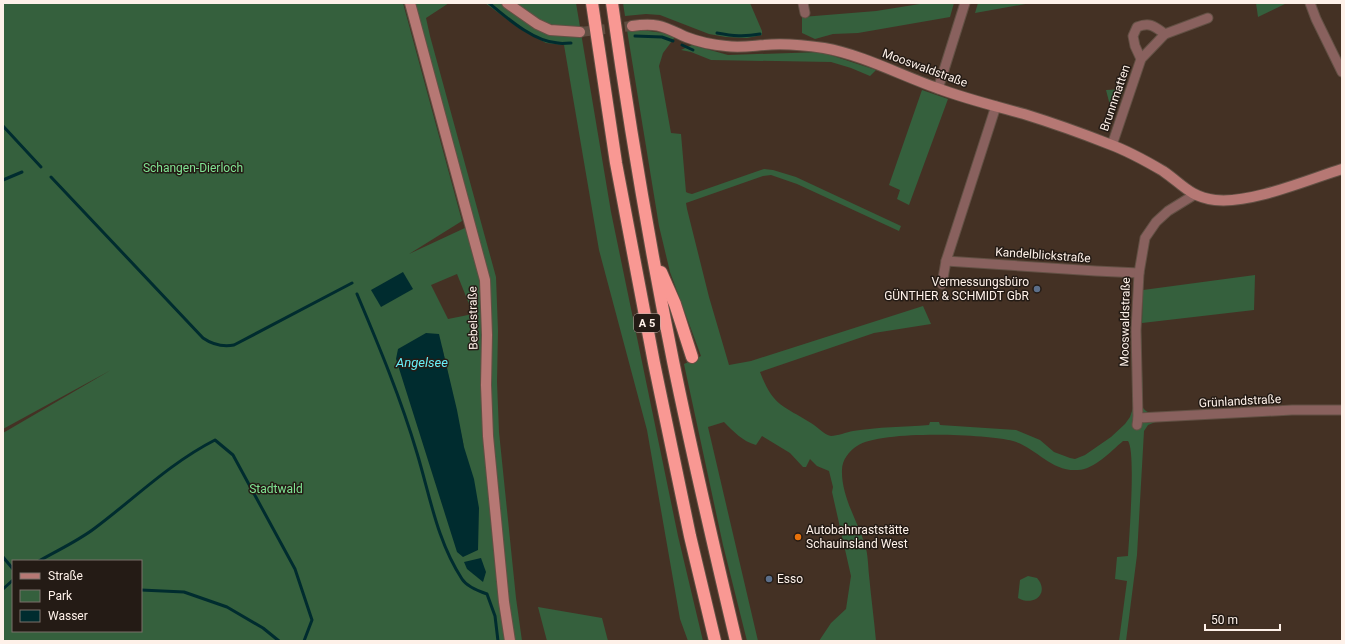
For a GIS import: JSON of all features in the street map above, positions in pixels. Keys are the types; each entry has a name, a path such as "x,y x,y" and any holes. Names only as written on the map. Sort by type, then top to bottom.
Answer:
{"highway":[{"name":"A 5","path":"592,3 616,163 654,363 690,536 715,641"},
{"name":"A 5","path":"612,3 653,255 674,368 709,528 736,641"},
{"path":"653,255 675,304 692,357"}],"street":[{"name":"Bebelstraße","path":"410,3 485,280 488,436 504,602 510,641"},
{"path":"507,3 537,24 550,30 580,32"},
{"path":"803,3 805,13"},
{"path":"938,89 964,3"},
{"path":"1310,3 1316,19 1342,72"},
{"name":"Brunnmatten","path":"1112,145 1142,59 1165,34 1208,18"},
{"name":"Mooswaldstraße","path":"632,26 645,24 658,25 674,30 687,37 711,44 731,47 799,44 853,56 938,89 1026,115 1112,145 1142,158 1167,174 1194,195 1216,200 1236,200 1271,192 1342,169"},
{"name":"Brunnmatten","path":"1142,59 1135,46 1133,36 1137,27 1144,24 1154,25 1165,34"},
{"path":"942,284 946,261 996,106"},
{"name":"Mooswaldstraße","path":"1138,422 1136,330 1138,273 1145,238 1156,222 1168,211 1194,195"},
{"name":"Kandelblickstraße","path":"946,261 1138,273"},
{"name":"Grünlandstraße","path":"1138,422 1292,410 1342,410"}],"green space":[{"path":"3,3 403,3 462,221 409,254 467,227 404,3 449,3 426,18 496,277 499,432 516,598 522,641 3,641 3,433 111,370 3,429","holes":["457,274 473,314 448,319 431,285","426,333 442,347 464,447"]},
{"path":"485,3 576,3 611,212 678,536 703,641 688,641 680,619 647,430 599,250 564,45 546,43 520,29"},
{"path":"623,3 750,3 762,31 762,35 747,38 726,37 709,34 660,15 646,14 625,16"},
{"path":"926,3 954,3 950,17 858,33 833,34 815,39 802,33 802,17 876,11"},
{"path":"978,3 1031,3 975,13"},
{"path":"1256,3 1287,3 1258,17"},
{"path":"634,29 671,34 675,37 663,53 659,66 671,133 681,134 686,192 692,194 764,169 773,170 796,177 901,226 899,231 797,184 771,175 763,176 686,203 709,297 729,365 751,361 923,306 931,324 874,333 760,372 769,392 780,404 813,424 826,434 833,436 862,430 929,425 930,422 939,422 940,425 1016,430 1040,440 1054,452 1075,459 1085,455 1111,437 1130,417 1133,408 1131,330 1141,330 1143,408 1150,413 1336,413 1158,421 1148,425 1144,431 1137,555 1126,641 1119,641 1127,581 1115,579 1117,557 1128,556 1131,515 1132,461 1128,441 1123,441 1108,455 1090,467 1078,470 1068,470 1052,464 1022,444 999,439 958,435 888,437 869,441 857,446 851,450 845,459 842,466 842,480 850,509 862,536 867,552 876,641 819,641 831,623 846,609 851,576 832,492 833,487 829,471 817,466 810,459 806,467 803,467 790,453 762,436 756,445 746,441 738,436 724,422 708,427 758,641 747,641 723,545 684,364 701,356 670,272 659,226 627,30"},
{"path":"692,45 728,55 821,52 876,70 870,76 831,62 711,60 691,52 681,50"},
{"path":"1124,89 1114,113 1113,117 1106,90"},
{"path":"922,90 948,99 909,205 897,199 900,190 889,185"},
{"path":"1255,275 1254,310 1142,323 1143,290"},
{"path":"1028,576 1037,578 1042,589 1038,597 1030,601 1018,598 1020,580"},
{"path":"538,607 602,618 608,641 547,641"}],"water":[{"path":"403,272 413,289 381,307 371,290"},
{"name":"Angelsee","path":"426,333 439,334 464,447 474,479 479,508 478,550 463,557 457,552 396,359 398,349"},
{"path":"481,558 486,572 483,582 467,569 464,562"}],"waterway":[{"path":"489,3 530,34 549,42 571,43"},
{"path":"717,33 738,36 760,34"},
{"path":"635,36 662,37 673,41"},
{"path":"682,45 693,50"},
{"path":"3,126 41,167"},
{"path":"3,180 22,172"},
{"path":"51,177 203,338 214,344 222,346 234,345 352,283"},
{"path":"357,294 404,413 435,518 446,549 464,582 480,592 487,594 495,616 498,641"},
{"path":"41,560 88,533 183,459 215,440 233,455 295,569 312,620 304,641"},
{"path":"3,557 12,568"},
{"path":"3,589 12,581"},
{"path":"142,590 184,592 227,607 263,628 279,641"}],"tunnel":[{"path":"580,32 632,26"}],"place":[{"name":"Vermessungsbüro GÜNTHER & SCHMIDT GbR","path":"1037,289"},
{"name":"Autobahnraststätte Schauinsland West","path":"798,537"},
{"name":"Esso","path":"769,579"}],"park label":[{"name":"Schangen-Dierloch","path":"193,168"},
{"name":"Stadtwald","path":"276,489"}]}
